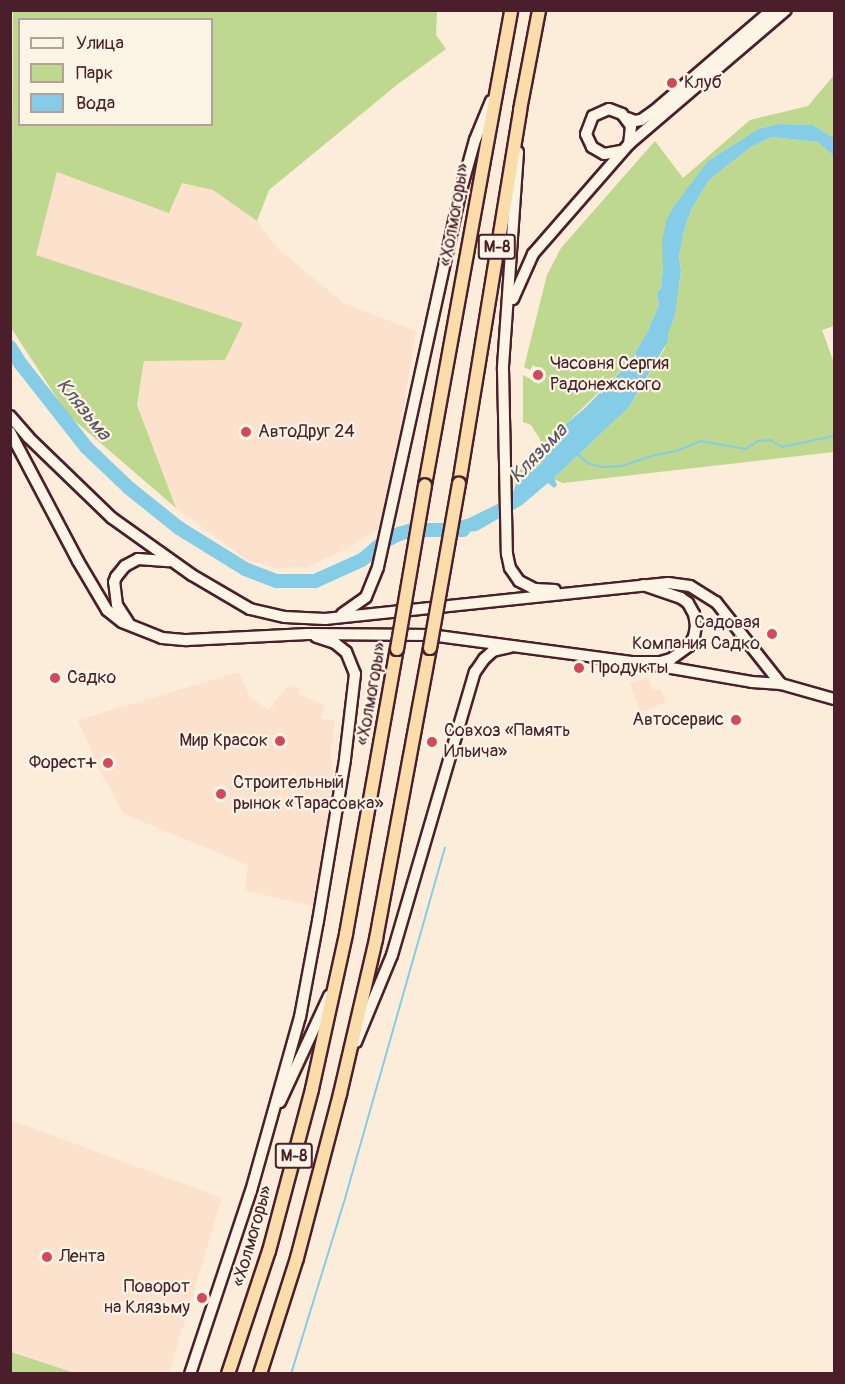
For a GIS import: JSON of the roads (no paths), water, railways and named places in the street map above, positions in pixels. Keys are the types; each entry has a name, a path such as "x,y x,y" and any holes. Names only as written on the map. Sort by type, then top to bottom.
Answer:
{"highway":[{"name":"«Холмогоры»","path":"228,1374 269,1251 312,1089 336,982 398,649 424,485 511,10"},
{"name":"М-8","path":"260,1374 297,1258 376,939 459,484 520,110 539,10"}],"main road":[{"path":"627,118 632,131 626,147 612,155 595,150 589,143 587,127 593,116 603,111 616,111 635,121 641,120 772,10"},
{"path":"508,313 523,272 533,254 626,147 786,10"},
{"path":"325,619 348,612 358,605 371,589 398,484 461,190 475,140 497,86"},
{"path":"520,110 503,369 507,554 513,574 527,586 582,593"},
{"path":"10,416 28,437 112,518 175,563 250,609 285,617 325,619 643,585 668,583 690,586 716,602 782,684"},
{"path":"10,432 93,590 107,610 130,625 154,636 188,640 308,634 430,635 528,646 752,682 782,684 834,699"},
{"path":"130,625 117,605 114,582 116,577 124,566 138,559 147,557 175,563"},
{"path":"633,662 660,662 676,657 689,646 696,626 688,603 669,593 643,585"},
{"path":"190,1374 232,1250 305,992 345,759 354,690 354,666 346,652 335,643 308,634"},
{"path":"346,1064 392,955 476,672 484,659 493,651 505,647 528,646"},
{"path":"268,1127 336,982"}],"water":[{"path":"778,124 813,125 834,138 834,156 818,142 772,137 751,147 709,180 691,210 683,234 675,316 668,333 668,341 629,407 554,478 557,485 554,488 548,483 522,505 477,531 449,534 452,522 467,519 512,497 515,486 542,463 548,439 585,408 629,363 648,331 659,304 657,293 661,288 663,268 662,242 666,221 674,206 708,161 758,129"}],"waterway":[{"name":"Клязьма","path":"10,347 87,448 129,488 179,528 245,569 277,581 315,581 362,560 385,541 399,534 412,530 463,530"},
{"path":"576,453 588,463 601,467 622,466 651,456 677,451 701,441 745,449 758,441 770,440 782,447 834,436"},
{"path":"291,1374 346,1195 445,848"}],"place":[{"name":"Клуб","path":"672,83"},
{"name":"Часовня Сергия Радонежского","path":"538,375"},
{"name":"АвтоДруг 24","path":"246,432"},
{"name":"Садовая Компания Садко","path":"772,634"},
{"name":"Продукты","path":"579,668"},
{"name":"Садко","path":"55,678"},
{"name":"Автосервис","path":"736,720"},
{"name":"Мир Красок","path":"280,741"},
{"name":"Совхоз «Память Ильича»","path":"432,742"},
{"name":"Форест+","path":"108,763"},
{"name":"Строительный рынок «Тарасовка»","path":"221,794"},
{"name":"Лента","path":"47,1257"},
{"name":"Поворот на Клязьму","path":"202,1298"}]}
